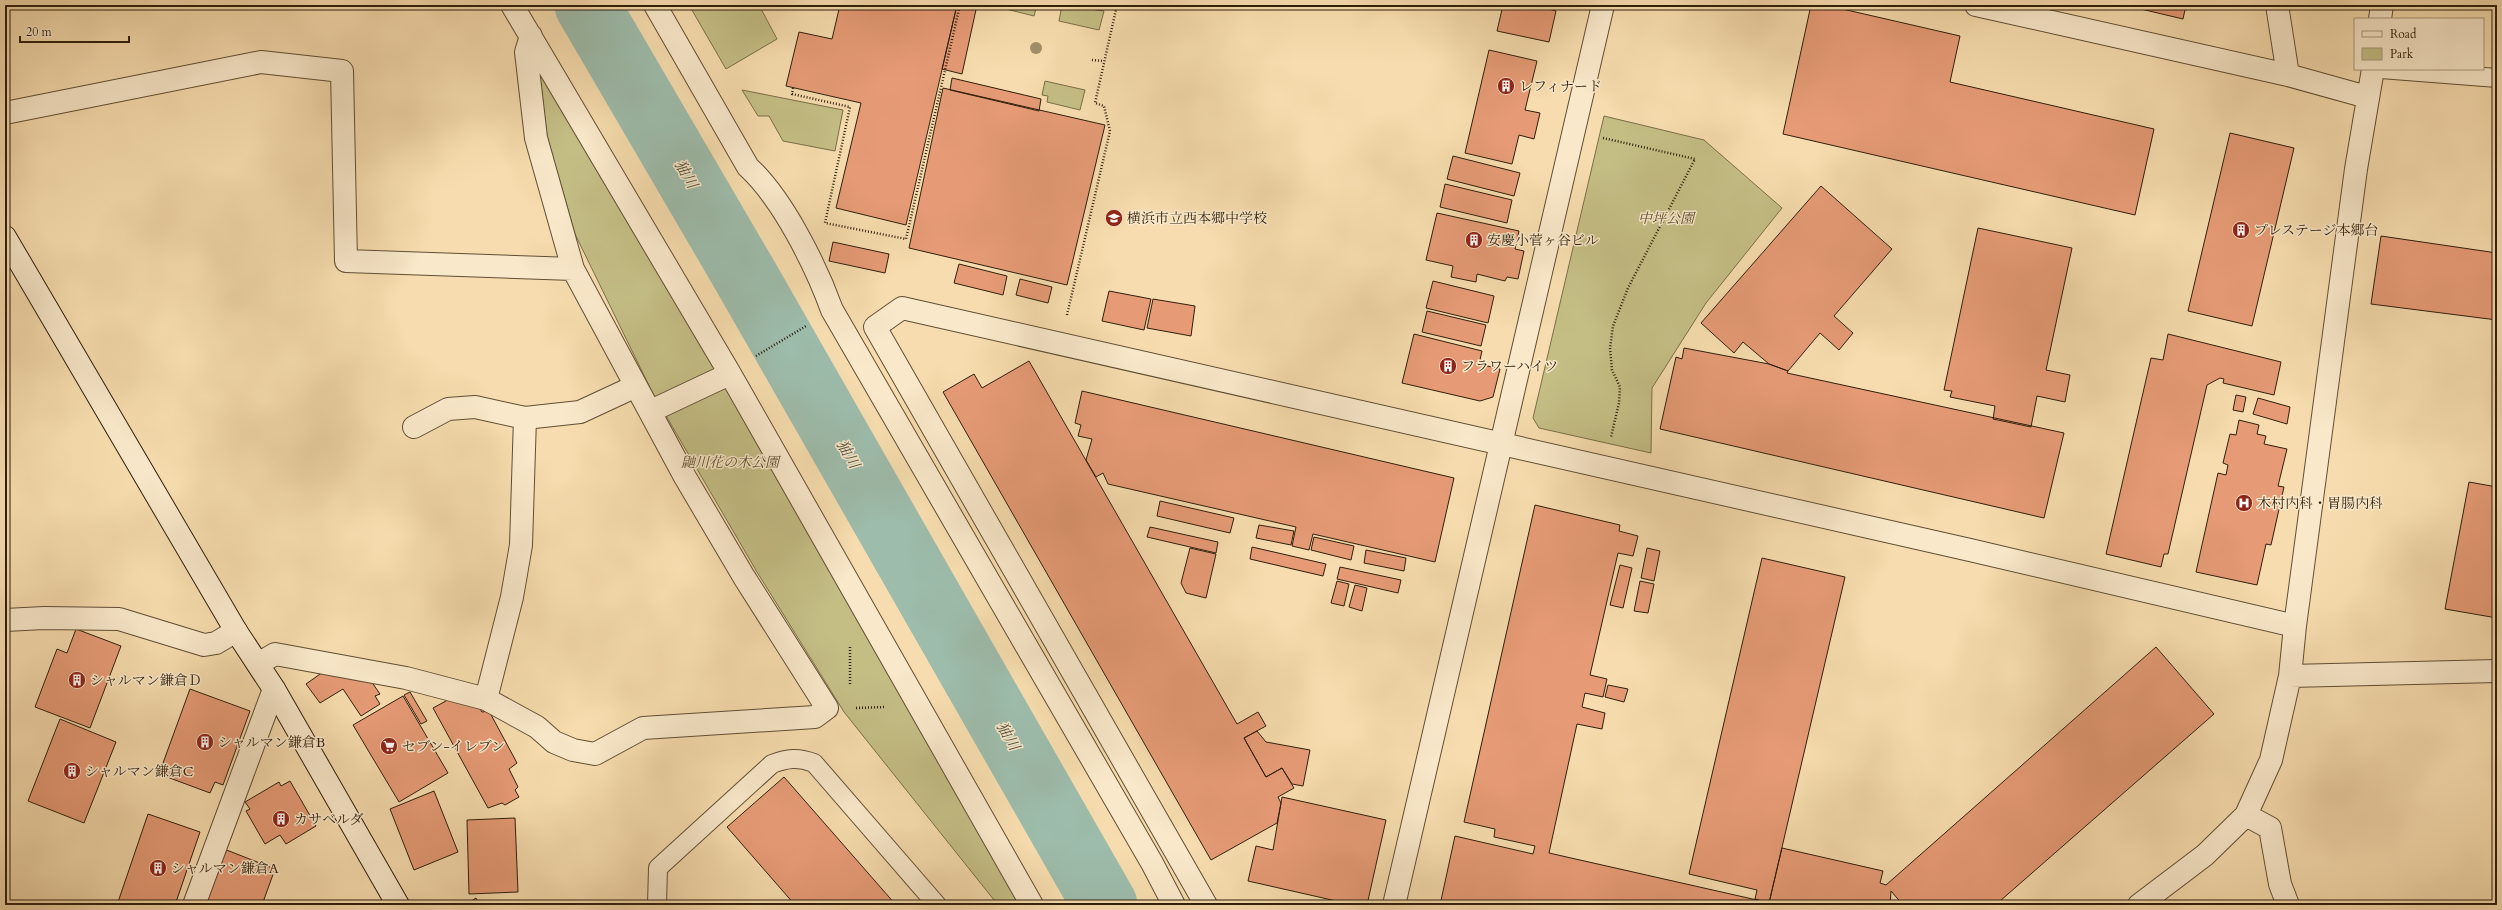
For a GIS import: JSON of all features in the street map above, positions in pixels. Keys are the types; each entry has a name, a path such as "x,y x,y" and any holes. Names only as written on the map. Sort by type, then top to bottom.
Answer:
{"street":[{"path":"512,5 729,372 1032,905"},
{"path":"655,5 748,167 764,182 818,273 832,310 1152,863 1174,905"},
{"path":"1394,905 1603,5"},
{"path":"1976,5 2288,76 2367,97"},
{"path":"2277,5 2288,76"},
{"path":"2380,18 2382,5"},
{"path":"258,664 275,654 398,676 486,698 537,727 554,742 573,750 595,754 643,728 815,717 827,708 744,577 636,386 573,268 536,138 526,52 531,36"},
{"path":"5,113 261,62 342,72 346,261 573,268"},
{"path":"2139,905 2205,855 2246,815 2271,760 2290,676 2295,626 2367,97 2373,70"},
{"path":"5,237 236,631 274,689 395,903"},
{"path":"1206,905 875,326 902,308 1970,550 2295,626"},
{"path":"651,411 721,378 729,372"},
{"path":"414,427 448,409 475,407 525,418 580,412 636,386"},
{"path":"486,698 512,597 521,545 525,418"},
{"path":"5,620 44,618 119,619 204,645 216,643 236,631"},
{"path":"2290,676 2497,671"},
{"path":"194,905 274,689"},
{"path":"2246,815 2270,828 2280,884 2288,905"}],"lane":[{"path":"2394,70 2497,78"},
{"path":"657,905 658,868 772,764 788,758 802,758 814,763 937,905"}],"path":[{"path":"793,88 792,94 850,107 825,223 906,239 960,5"},
{"path":"1099,5 1117,9"},
{"path":"1066,318 1110,131 1104,106 1094,103 1118,5"},
{"path":"1092,60 1104,62"},
{"path":"1595,136 1695,159 1628,288 1613,326 1610,348 1612,370 1620,387 1619,403 1610,440"},
{"path":"729,372 832,310"},
{"path":"827,708 849,697 850,646 860,632 872,624"},
{"path":"827,708 878,709 915,699"}],"green space":[{"path":"689,5 759,5 777,39 726,69"},
{"path":"990,5 1037,5 1034,16"},
{"path":"1062,5 1104,11 1099,30 1059,21"},
{"path":"539,68 718,371 655,398 575,234 547,136"},
{"path":"1045,81 1085,90 1080,110 1047,102 1048,96 1042,95"},
{"path":"742,90 843,110 835,151 783,141 769,116 758,116"},
{"name":"中坪公園","path":"1604,116 1704,140 1782,208 1706,303 1652,388 1651,453 1539,428 1533,418"},
{"name":"鼬川花の木公園","path":"725,386 1020,905 998,905 844,712 757,572 665,414"}],"building":[{"path":"840,5 957,5 906,225 836,208 861,103 786,86 799,32 832,39"},
{"path":"957,5 977,5 962,74 942,69"},
{"path":"1503,5 1546,5 1545,8 1556,11 1549,42 1497,31"},
{"path":"1811,5 1825,5 1960,36 1950,82 2154,129 2135,215 1783,134"},
{"path":"2124,5 2186,5 2183,19"},
{"name":"レフィナード","path":"1489,50 1537,61 1525,110 1540,113 1534,139 1519,135 1512,164 1465,153"},
{"path":"952,78 1041,99 1039,111 950,90"},
{"path":"943,88 1105,125 1067,285 909,248"},
{"name":"プレステージ本郷台","path":"2230,133 2294,148 2252,326 2188,311"},
{"path":"1453,156 1520,173 1514,196 1447,179"},
{"path":"1445,184 1512,200 1507,223 1440,207"},
{"path":"1821,186 1892,249 1834,316 1853,333 1839,350 1820,333 1788,371 1769,364 1743,342 1734,353 1701,323"},
{"name":"安慶小菅ヶ谷ビル","path":"1437,213 1519,231 1515,249 1524,251 1518,279 1507,277 1505,281 1477,274 1476,282 1451,277 1453,266 1426,260"},
{"path":"1978,228 2072,248 2046,370 2070,375 2065,402 2037,396 2031,427 1993,419 1995,406 1950,397 1952,391 1944,390"},
{"path":"2381,236 2497,253 2497,320 2371,304"},
{"path":"833,242 889,254 885,273 829,261"},
{"path":"959,264 1007,276 1003,295 954,283"},
{"path":"1020,279 1052,287 1048,303 1016,295"},
{"path":"1433,281 1494,296 1488,323 1426,308"},
{"path":"1109,291 1151,299 1144,330 1102,321"},
{"path":"1153,299 1195,306 1191,336 1147,328"},
{"path":"1427,311 1486,325 1481,346 1422,332"},
{"name":"フラワーハイツ","path":"1414,334 1482,351 1479,364 1500,369 1493,397 1480,401 1402,383"},
{"path":"2168,334 2281,362 2274,395 2223,383 2224,379 2220,378 2207,385 2168,554 2164,554 2161,567 2106,554 2151,358 2163,360"},
{"path":"1684,348 1769,364 1788,371 1787,373 2064,433 2044,518 1660,429 1676,357 1682,359"},
{"path":"1029,361 1237,724 1258,712 1266,726 1244,738 1266,777 1282,768 1294,788 1278,797 1281,803 1277,823 1211,860 943,392 974,374 982,388"},
{"path":"1082,391 1454,478 1435,562 1313,534 1309,550 1292,546 1296,527 1108,484 1103,473 1096,477 1086,460 1092,439 1078,436 1081,425 1075,423"},
{"path":"2236,395 2246,397 2243,412 2233,410"},
{"path":"2258,398 2290,407 2287,424 2253,414"},
{"path":"2239,420 2259,425 2257,434 2266,436 2264,444 2287,449 2278,486 2284,487 2271,545 2266,544 2257,585 2196,572 2218,473 2226,475 2228,465 2223,463 2230,434 2236,435"},
{"path":"2469,482 2497,487 2497,618 2445,609"},
{"path":"1160,501 1234,518 1230,533 1157,516"},
{"path":"1535,505 1620,525 1619,531 1638,536 1633,556 1618,553 1590,675 1607,679 1603,697 1585,693 1582,707 1605,713 1602,729 1577,724 1549,853 1779,905 1440,905 1455,836 1533,854 1535,846 1494,837 1495,829 1464,822"},
{"path":"1259,525 1294,531 1291,545 1256,538"},
{"path":"1150,527 1218,542 1216,553 1147,537"},
{"path":"1314,537 1354,546 1351,560 1311,550"},
{"path":"1252,547 1326,564 1323,576 1250,559"},
{"path":"1190,548 1216,554 1206,598 1186,593 1181,583"},
{"path":"1647,548 1660,551 1654,581 1641,578"},
{"path":"1366,550 1406,558 1404,571 1364,563"},
{"path":"1762,558 1845,577 1769,903 1755,899 1757,890 1689,874"},
{"path":"1620,565 1632,568 1623,608 1610,605"},
{"path":"1340,567 1401,580 1398,593 1337,579"},
{"path":"1337,581 1349,584 1344,606 1331,603"},
{"path":"1640,581 1654,584 1648,613 1634,611"},
{"path":"1355,585 1367,588 1362,611 1349,607"},
{"name":"シャルマン鎌倉Ｄ","path":"76,629 121,646 90,728 35,707 57,649 67,653"},
{"path":"2156,647 2214,714 2000,901 2004,905 1903,905 1891,891 1890,905 1779,905 1769,903 1782,848 1883,871 1880,883 1886,885"},
{"path":"323,672 371,681 380,694 375,696 380,704 361,716 343,689 320,703 306,684"},
{"path":"1608,685 1628,689 1624,702 1605,697"},
{"name":"シャルマン鎌倉B","path":"190,689 250,711 223,785 215,782 210,793 159,774"},
{"path":"410,692 427,721 421,724 404,695"},
{"path":"403,696 448,773 399,802 353,725"},
{"path":"455,696 474,700 482,712 489,711 517,763 509,769 518,787 515,790 519,797 505,805 502,803 488,808 433,708"},
{"name":"シャルマン鎌倉C","path":"60,719 116,742 84,823 28,801"},
{"path":"1257,731 1266,742 1310,750 1303,786 1292,784 1282,768 1266,777 1244,738"},
{"path":"784,777 896,905 795,905 727,827"},
{"name":"カサベルダ","path":"290,781 316,826 286,844 280,835 265,844 246,811 250,809 245,802 279,782 281,786"},
{"path":"434,791 458,852 414,870 390,809"},
{"path":"1282,797 1386,820 1367,905 1354,905 1248,881 1256,846 1273,850"},
{"name":"シャルマン鎌倉A","path":"148,814 200,832 175,905 117,905"},
{"path":"515,818 518,892 469,894 467,820"},
{"path":"224,849 275,869 262,905 203,905"},
{"path":"476,898 480,905 465,905"}],"waterway":[{"name":"㹨川","path":"587,5 747,279 1105,905"}],"place":[{"name":"レフィナード","path":"1506,86"},
{"name":"横浜市立西本郷中学校","path":"1114,218"},
{"name":"プレステージ本郷台","path":"2241,230"},
{"name":"安慶小菅ヶ谷ビル","path":"1474,240"},
{"name":"フラワーハイツ","path":"1448,366"},
{"name":"木村内科・胃腸内科","path":"2244,503"},
{"name":"シャルマン鎌倉Ｄ","path":"77,680"},
{"name":"シャルマン鎌倉B","path":"205,742"},
{"name":"セブン-イレブン","path":"389,746"},
{"name":"シャルマン鎌倉C","path":"72,771"},
{"name":"カサベルダ","path":"281,819"},
{"name":"シャルマン鎌倉A","path":"158,868"}]}
